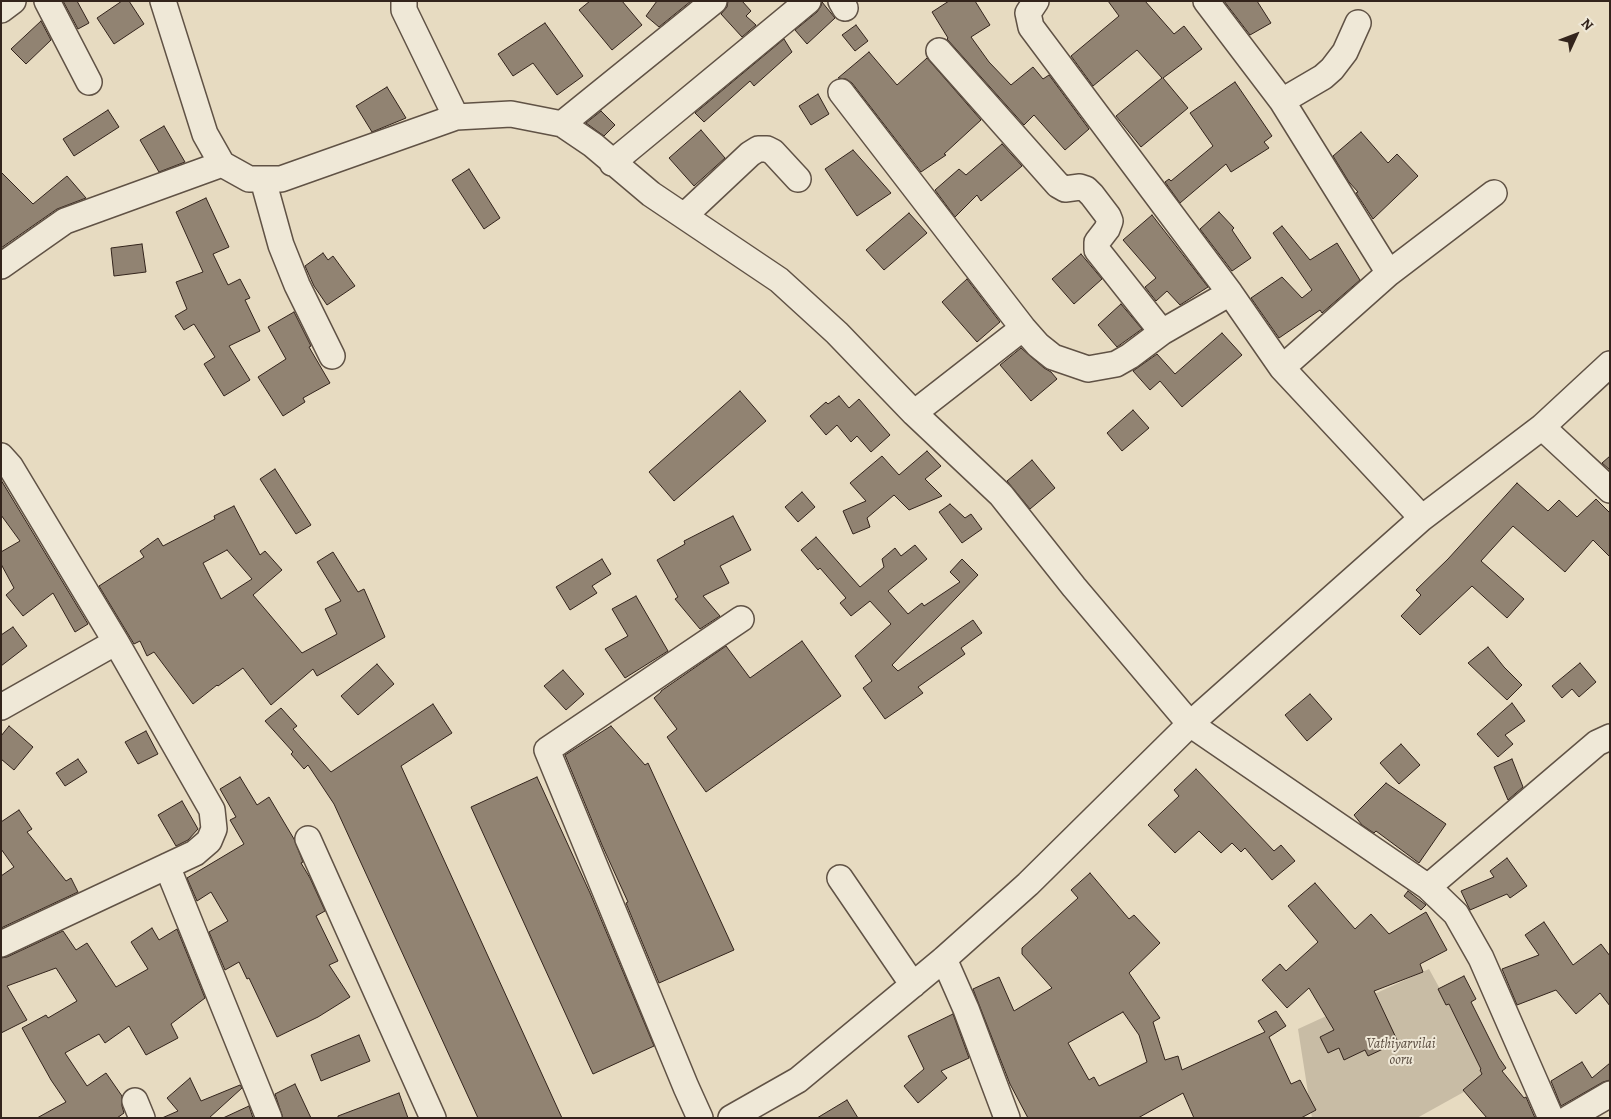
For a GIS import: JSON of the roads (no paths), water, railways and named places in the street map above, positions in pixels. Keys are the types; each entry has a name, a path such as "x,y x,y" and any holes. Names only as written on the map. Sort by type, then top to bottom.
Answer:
{"street":[{"path":"1,10 13,1"},
{"path":"47,1 89,82"},
{"path":"163,1 205,134 222,164 249,179 280,179 456,117 511,114 562,124 593,145 651,194 779,280 837,333 914,413 1001,496 1074,588 1190,724 1428,887 1456,914 1481,958 1552,1118"},
{"path":"404,1 404,10 456,117"},
{"path":"562,124 714,1"},
{"path":"612,163 808,1"},
{"path":"1036,1 1028,12 1030,27 1230,293 1282,368 1422,518"},
{"path":"1206,1 1282,101 1389,273"},
{"path":"1282,101 1323,77 1337,63 1358,24"},
{"path":"939,51 1058,185 1065,189 1080,187 1086,189 1092,195 1110,221 1097,242 1097,250 1162,332"},
{"path":"841,92 1023,328 1038,345 1053,357 1088,369 1116,364 1162,332 1230,293"},
{"path":"684,216 750,154 758,150 767,148 798,179"},
{"path":"1,266 65,221 222,164"},
{"path":"263,180 281,244 297,285 332,356"},
{"path":"1282,368 1389,273 1494,193"},
{"path":"914,413 1023,328"},
{"path":"731,1118 798,1080 944,959 1028,884 1190,724 1422,518 1542,427 1610,364"},
{"path":"1542,427 1610,490"},
{"path":"1,456 10,466 116,642 212,810 214,829 209,841 195,853 1,944"},
{"path":"694,1105 546,750 741,620"},
{"path":"1,707 116,642"},
{"path":"1428,887 1597,743 1610,737"},
{"path":"308,839 433,1118"},
{"path":"167,866 269,1118"},
{"path":"840,878 913,985"},
{"path":"944,959 966,1009 1007,1118"},
{"path":"1569,1118 1610,1094"}],"park label":[{"name":"Vathiyarvilai ooru","path":"1401,1054"}]}
